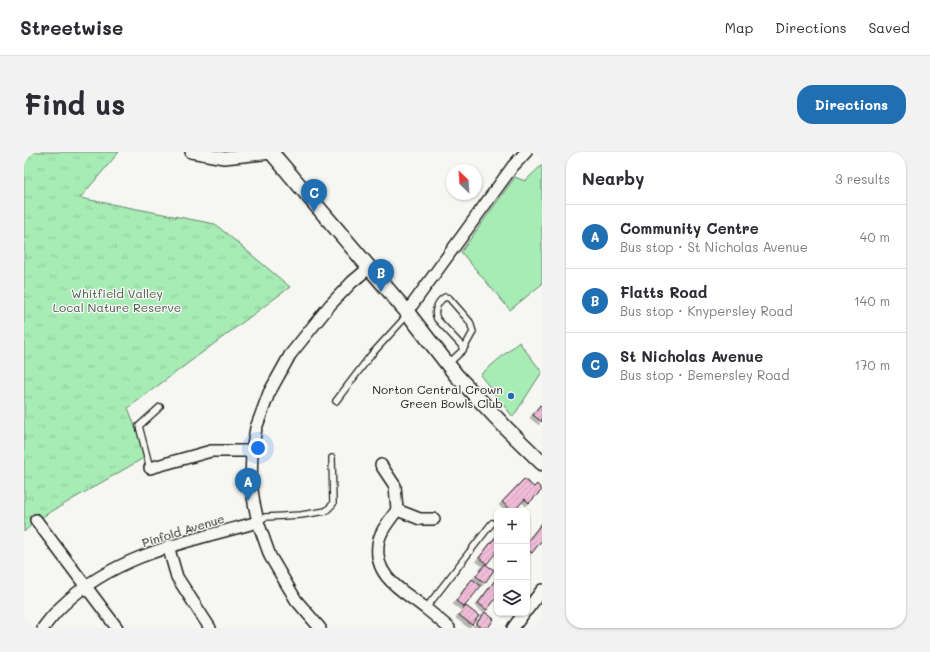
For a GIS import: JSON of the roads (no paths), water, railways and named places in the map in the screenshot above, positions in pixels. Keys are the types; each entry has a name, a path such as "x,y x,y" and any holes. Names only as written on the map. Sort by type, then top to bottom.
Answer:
{"street":[{"path":"191,152 224,158 272,153 370,267 448,364 506,429 542,463"},
{"path":"407,312 513,166 526,152"},
{"path":"320,628 296,600 270,556 258,522 251,483 252,451 256,428 269,393 290,354 330,305 352,282 370,267"},
{"path":"150,468 211,452 252,451"},
{"path":"381,465 395,486 397,510 384,528 378,545 379,563 392,584 426,608 449,628"},
{"path":"397,510 420,519 434,519"},
{"path":"36,520 117,628"},
{"name":"Pinfold Avenue","path":"43,628 62,605 109,571 138,557 168,546 258,522"},
{"path":"168,546 178,577 210,628"},
{"path":"530,606 542,590"},
{"path":"513,628 522,616"}],"lane":[{"path":"448,364 463,350 473,332 470,322 449,298 445,297 439,304 435,315 462,346 463,350"},
{"path":"336,401 370,355 402,321 407,312"},
{"path":"150,468 139,426 160,407"},
{"path":"258,522 265,517 301,515 326,511 334,504 332,458"},
{"path":"426,608 492,523"}],"place":[{"name":"St Nicholas Avenue","path":"314,212"},
{"name":"Flatts Road","path":"381,292"},
{"name":"Norton Central Crown Green Bowls Club","path":"511,396"},
{"name":"Community Centre","path":"248,501"}],"park label":[{"name":"Whitfield Valley Local Nature Reserve","path":"117,300"}]}
